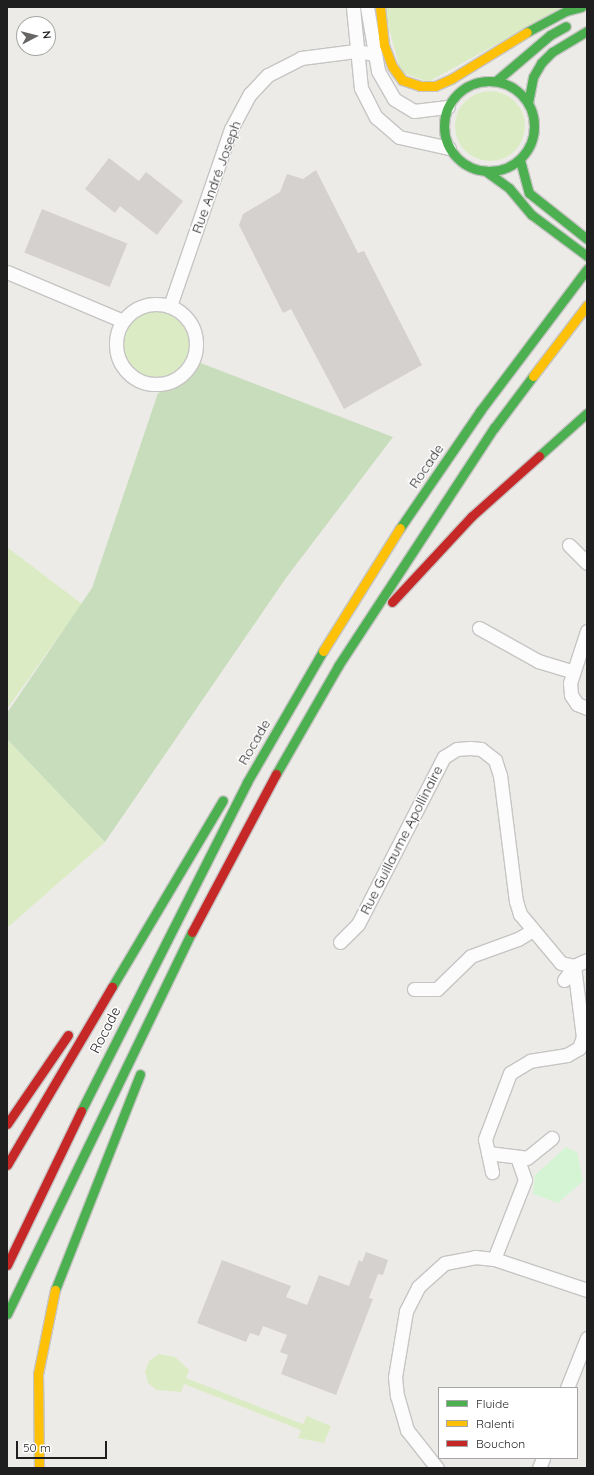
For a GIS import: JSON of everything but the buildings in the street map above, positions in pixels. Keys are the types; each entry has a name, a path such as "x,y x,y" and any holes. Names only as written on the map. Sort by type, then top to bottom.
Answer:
{"main road":[{"path":"380,7 384,45 392,66 402,80 420,86 435,86 451,79 529,31 566,11 581,7"},
{"path":"496,81 550,35 576,21"},
{"path":"487,172 505,169 520,160 533,139 534,127 528,103 533,77 540,63 552,52 587,31"},
{"path":"528,103 515,88 496,81 478,82 462,89 448,107 444,128 449,148 465,165 487,172 509,188 525,210 587,256"},
{"path":"520,160 529,193 587,239"},
{"name":"Rocade","path":"7,1265 98,1075 244,788 303,684 390,542 480,411 587,270"},
{"path":"7,1314 188,939 262,799 338,666 494,428 587,305"},
{"path":"338,666 446,542 587,413"},
{"path":"248,760 272,719 303,684"},
{"path":"7,1165 227,794"},
{"path":"101,986 206,828"},
{"path":"166,1008 188,939"},
{"path":"7,1124 74,1025"},
{"path":"39,1468 38,1374 52,1299 91,1194 144,1066"}],"street":[{"path":"353,7 356,51 361,88 367,102 387,128 412,142 449,148"},
{"path":"367,7 374,54 382,82 394,99 414,111 448,107"},
{"name":"Rue André Joseph","path":"170,306 231,129 250,94 268,75 301,58 356,51 374,54"},
{"path":"7,272 123,321"},
{"path":"144,306 170,306 191,323 196,342 193,361 174,380 148,383 126,370 116,346 123,321 144,306"},
{"path":"569,545 587,563"},
{"path":"479,628 538,661 573,672"},
{"path":"587,631 570,683 571,695 577,704 587,708"},
{"name":"Rue Guillaume Apollinaire","path":"340,942 358,924 444,757 458,749 481,749 495,760 500,775 516,901 520,914 561,962 574,966"},
{"path":"414,989 437,989 471,956 518,939 534,930"},
{"path":"564,980 574,966 587,960"},
{"path":"492,1172 485,1139 510,1073 530,1061 567,1055 584,1044 574,966"},
{"path":"488,1153 527,1158 552,1138"},
{"path":"494,1259 525,1180 517,1157"},
{"path":"437,1468 407,1430 400,1413 395,1377 406,1311 418,1287 438,1267 459,1258 494,1259 587,1290"},
{"path":"567,1387 587,1338"}],"green space":[{"path":"383,7 565,7 428,82 401,72"},
{"path":"490,91 503,94 515,101 522,113 525,126 522,139 515,151 503,158 490,161 477,158 465,151 458,139 455,126 458,113 465,101 477,94"},
{"path":"149,311 163,311 175,316 185,326 190,338 190,352 185,364 175,374 163,379 149,379 137,374 127,364 122,352 122,338 127,326 137,316"},
{"path":"198,362 393,437 286,578 105,842 7,739 7,713 92,588 158,393 183,383"},
{"path":"7,547 82,604 7,709"},
{"path":"7,739 105,842 7,928"},
{"path":"566,1147 577,1152 583,1181 558,1203 533,1194 535,1175"},
{"path":"159,1354 175,1357 189,1370 186,1378 303,1424 307,1416 331,1426 324,1443 298,1438 301,1430 184,1384 181,1392 157,1390 148,1383 145,1372 149,1361"}],"traffic: fast":[{"path":"527,32 566,11 581,7"},
{"path":"496,81 550,35 566,26"},
{"path":"528,103 533,77 541,63 552,52 587,31"},
{"path":"489,81 506,84 521,94 531,109 534,126 531,143 521,158 506,168 489,171 472,168 457,158 447,143 444,126 447,109 457,94 472,84 489,81"},
{"path":"520,160 529,193 587,239"},
{"path":"487,172 509,188 532,215 587,256"},
{"path":"400,528 480,411 587,269"},
{"path":"276,774 338,666 494,428 533,376"},
{"path":"539,456 587,413"},
{"path":"81,1111 247,782 323,651"},
{"path":"112,987 223,800"},
{"path":"7,1314 192,932"},
{"path":"55,1290 140,1074"}],"traffic: slow":[{"path":"380,7 384,45 392,66 402,80 420,86 435,86 451,79 527,32"},
{"path":"533,376 587,305"},
{"path":"323,651 400,528"},
{"path":"39,1468 38,1374 55,1290"}],"traffic: jam":[{"path":"392,602 472,516 539,456"},
{"path":"192,932 276,774"},
{"path":"7,1165 112,987"},
{"path":"7,1124 68,1035"},
{"path":"7,1265 81,1111"}]}
